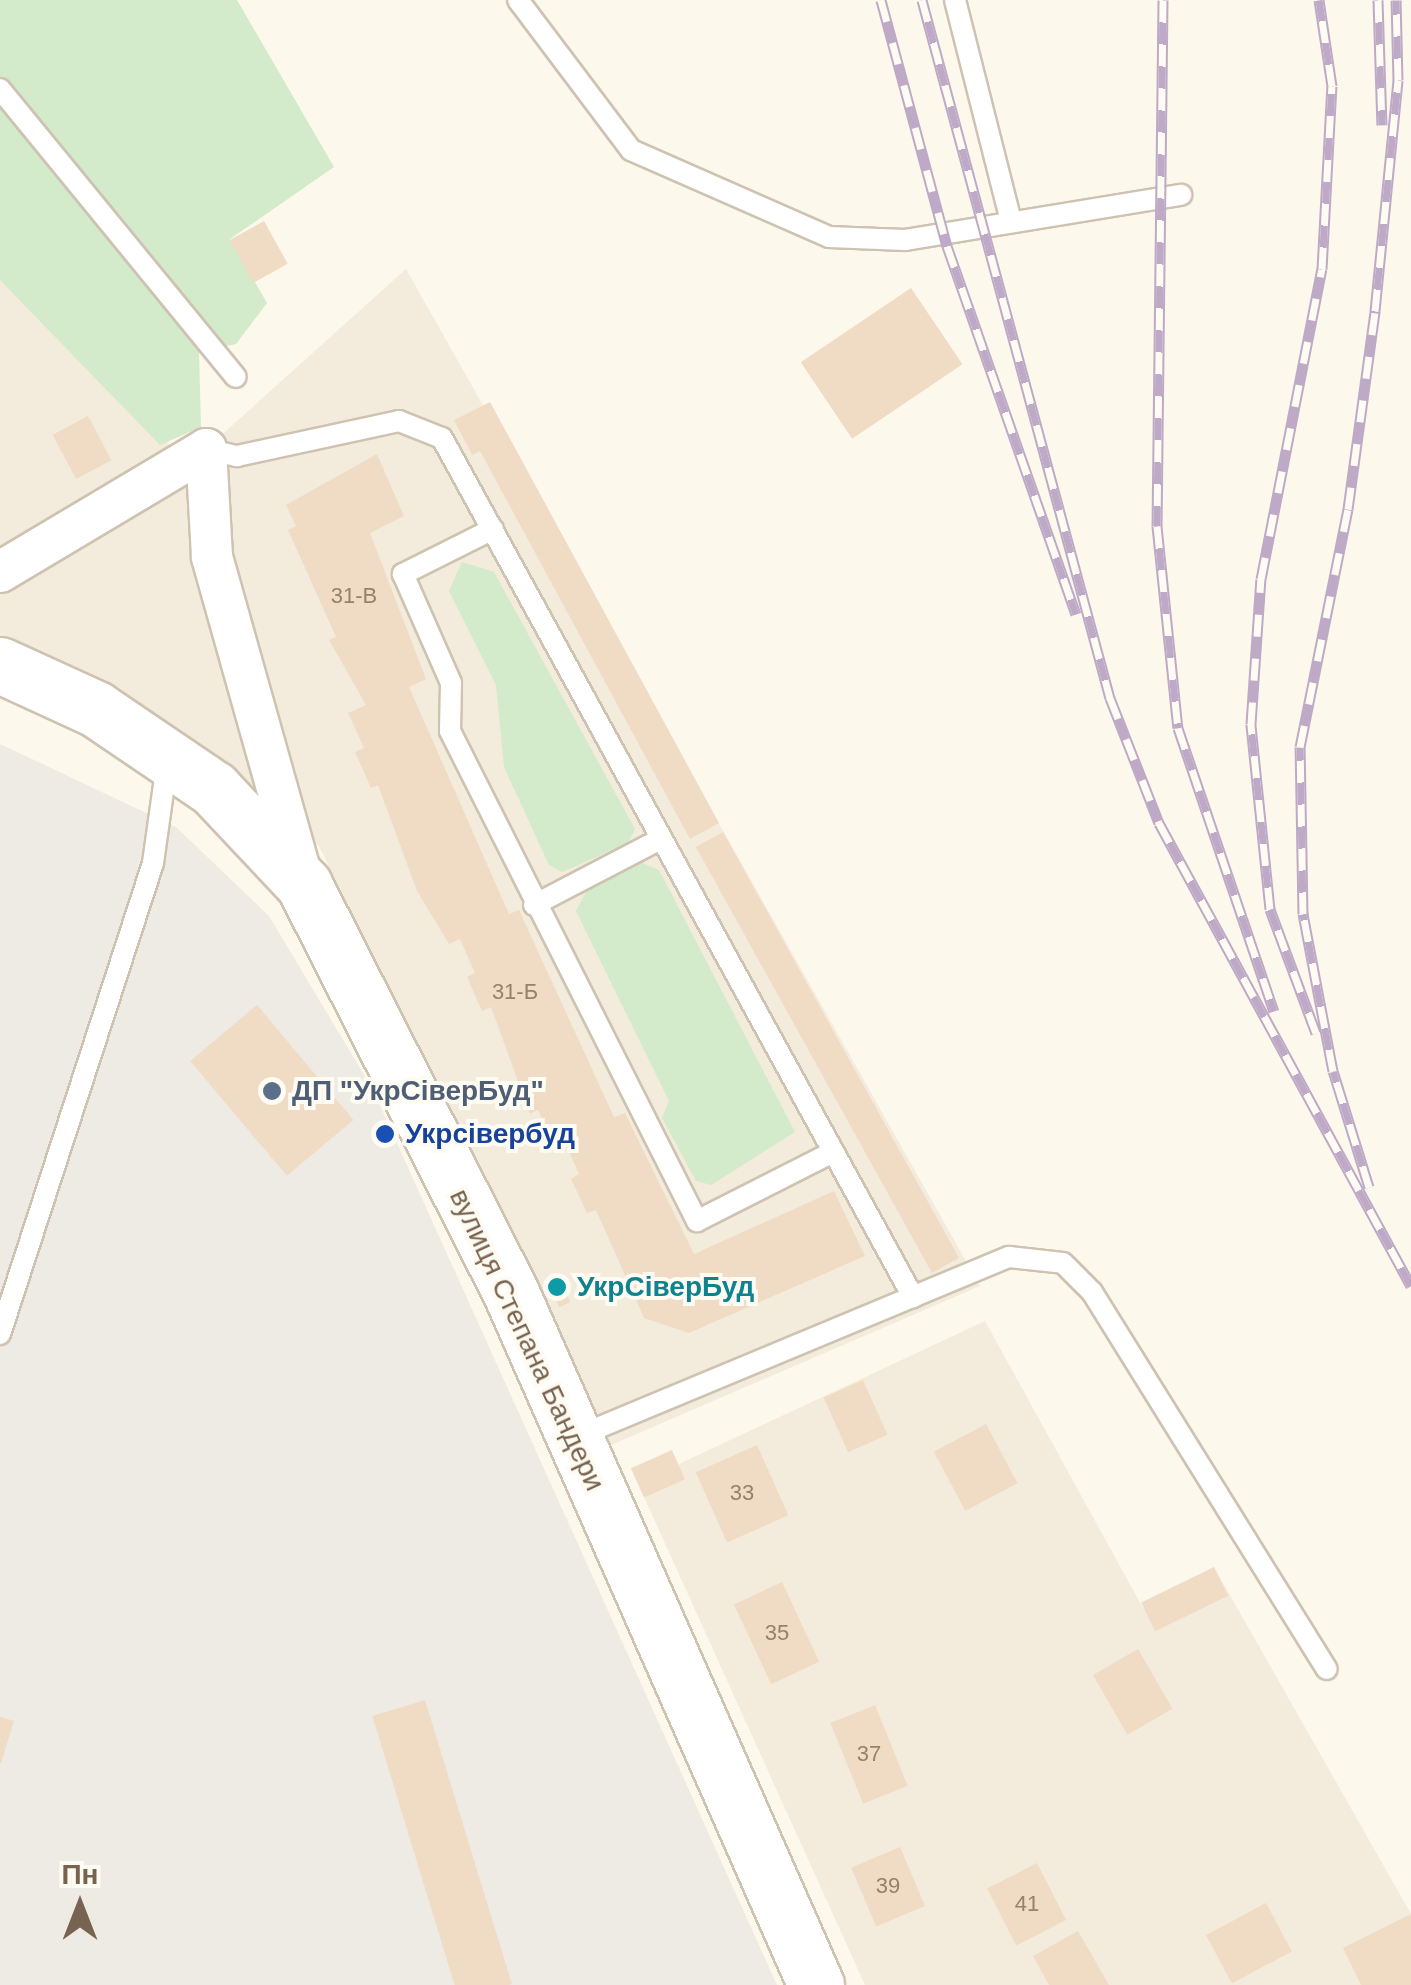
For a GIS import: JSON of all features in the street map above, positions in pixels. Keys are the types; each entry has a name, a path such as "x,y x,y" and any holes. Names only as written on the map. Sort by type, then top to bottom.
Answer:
{"street":[{"path":"0,572 206,449 212,557 304,885"},
{"name":"вулиця Степана Бандери","path":"0,665 96,709 214,789 304,885 574,1438 816,1985"}],"lane":[{"path":"518,0 631,150 829,237 905,240 1181,195"},
{"path":"955,0 1011,222"},
{"path":"0,90 236,377"},
{"path":"206,449 237,456 399,420 442,438 913,1297"},
{"path":"493,528 402,574 451,683 450,731 534,905 697,1221 833,1152"},
{"path":"0,1334 154,863 168,756"},
{"path":"534,905 661,839"},
{"path":"574,1438 1008,1257 1063,1263 1092,1292 1326,1670"}],"shaded area":[{"path":"0,136 183,374 165,459 0,554"},
{"path":"406,269 980,1286 611,1445 319,846 0,650 0,572 206,449"},
{"path":"0,744 176,827 269,916 373,1090 777,1985 0,1985"},
{"path":"985,1321 1143,1608 1214,1567 1411,1914 1411,1985 865,1985 644,1497 681,1463"}],"green space":[{"path":"0,0 237,0 334,167 230,239 267,303 236,344 199,352 201,427 160,445 0,280"},
{"path":"462,562 494,572 635,829 628,843 562,872 549,865 504,767 496,685 449,591"},
{"path":"642,863 659,870 795,1132 711,1185 696,1181 662,1118 669,1101 576,911 587,890"}],"building":[{"path":"264,221 288,264 254,283 230,240"},
{"path":"911,288 962,364 852,439 801,362"},
{"path":"490,402 719,823 690,839 480,451 472,455 454,420"},
{"path":"88,416 111,460 76,479 53,435"},
{"path":"377,454 404,516 370,533 426,679 409,687 509,914 519,910 614,1117 625,1113 694,1254 834,1191 865,1256 689,1333 644,1318 596,1210 587,1213 571,1179 579,1174 564,1140 554,1145 538,1110 530,1114 491,1007 482,1011 467,977 475,973 460,939 449,944 417,891 378,785 371,788 355,752 364,748 348,713 366,705 329,640 336,637 288,530 296,526 286,505"},
{"path":"723,832 959,1258 932,1273 696,847"},
{"name":"ДП \"УкрСіверБуд\"","path":"257,1005 353,1120 287,1176 190,1061"},
{"name":"УкрСіверБуд","path":"558,1276 570,1302 559,1307 547,1281"},
{"path":"863,1380 887,1435 848,1452 824,1397"},
{"path":"986,1424 1017,1483 965,1511 934,1452"},
{"path":"757,1445 788,1515 727,1543 696,1472"},
{"path":"672,1450 685,1479 644,1498 631,1468"},
{"path":"1214,1567 1228,1596 1155,1631 1141,1603"},
{"path":"782,1582 819,1662 771,1684 734,1604"},
{"path":"1138,1649 1172,1709 1127,1735 1093,1675"},
{"path":"425,1700 512,1984 455,1985 372,1716"},
{"path":"875,1705 908,1786 863,1804 830,1723"},
{"path":"0,1717 14,1721 1,1763 0,1763"},
{"path":"900,1847 925,1906 876,1927 851,1868"},
{"path":"1037,1863 1066,1920 1016,1945 987,1888"},
{"path":"1266,1903 1292,1952 1232,1983 1206,1935"},
{"path":"1411,1914 1411,1985 1361,1985 1343,1948"},
{"path":"1078,1931 1109,1985 1049,1985 1033,1956"}],"railway":[{"path":"881,0 947,246 1076,614"},
{"path":"922,0 1110,698 1159,823 1411,1286"},
{"path":"1163,0 1157,526 1178,728 1274,1011"},
{"path":"1316,1033 1270,909 1251,724 1261,579 1322,269 1332,86 1319,0"},
{"path":"1378,0 1382,125"},
{"path":"1369,1187 1333,1071 1303,914 1300,747 1348,509 1375,311 1398,80 1396,0"}],"place":[{"name":"ДП \"УкрСіверБуд\"","path":"272,1091"},
{"name":"Укрсівербуд","path":"385,1134"},
{"name":"УкрСіверБуд","path":"557,1287"}]}
